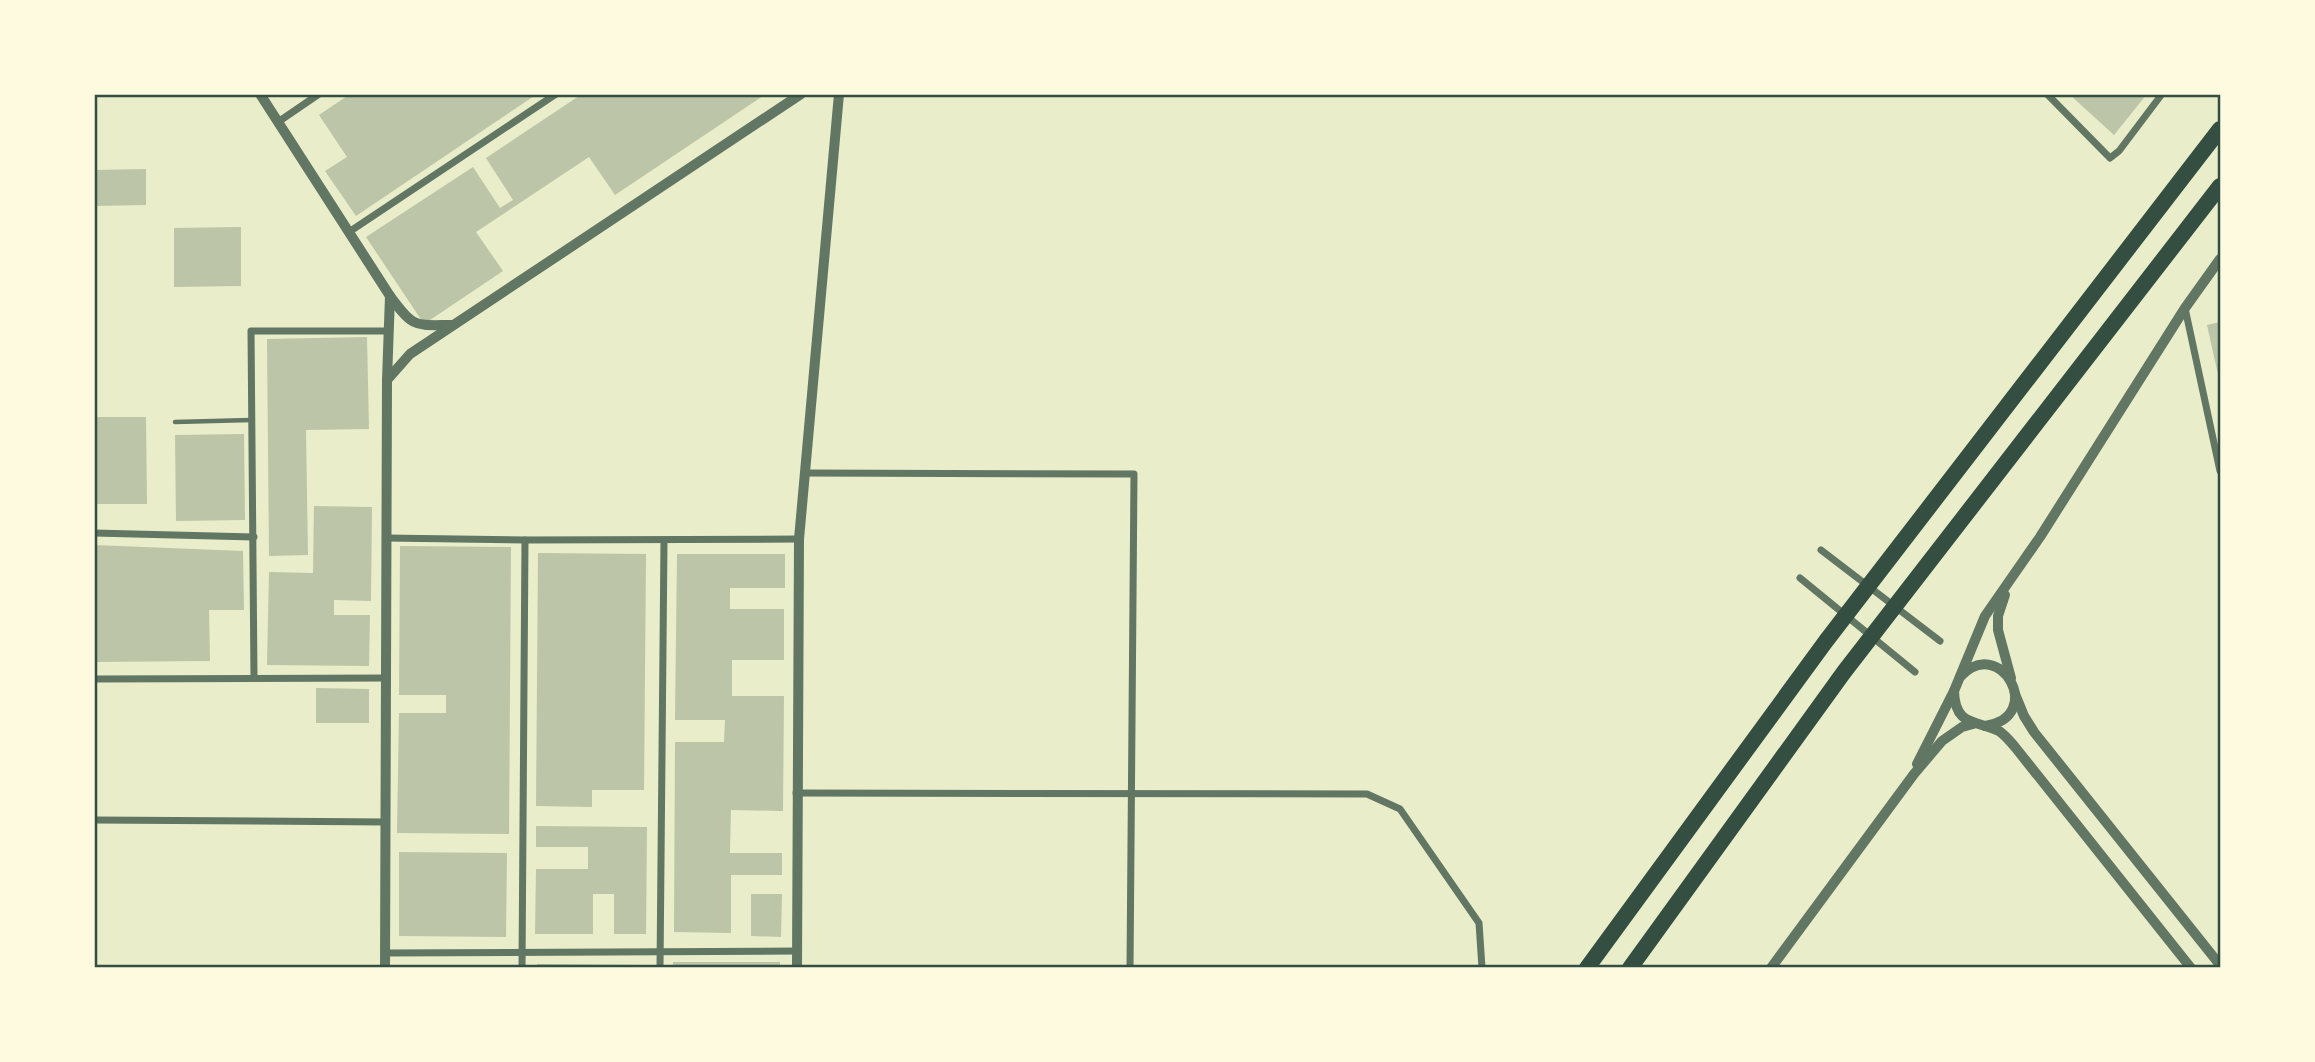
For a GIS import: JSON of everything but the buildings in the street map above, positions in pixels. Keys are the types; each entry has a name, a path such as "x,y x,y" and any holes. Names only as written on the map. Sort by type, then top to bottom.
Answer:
{"highway":[{"path":"1587,968 1826,641 2221,129"},
{"path":"1630,968 1844,672 2221,186"}],"street":[{"path":"260,94 405,317 418,325 453,325"},
{"path":"278,122 319,94"},
{"path":"349,232 556,94"},
{"path":"387,380 410,354 801,94"},
{"path":"797,968 799,539 839,94"},
{"path":"2047,94 2110,158 2119,151 2162,94"},
{"path":"1914,774 1921,754 1955,687 1984,616 2010,583 2185,308 2221,259"},
{"path":"385,968 387,380 390,296"},
{"path":"2185,308 2221,471"},
{"path":"254,678 251,331 388,331"},
{"path":"805,473 1134,474 1130,968"},
{"path":"94,533 254,537"},
{"path":"386,538 799,539"},
{"path":"523,968 524,540"},
{"path":"660,968 664,540"},
{"path":"1821,550 1940,641"},
{"path":"1800,578 1915,671"},
{"path":"2010,583 1998,616 1998,631 2015,694 2024,716 2221,965"},
{"path":"2012,681 2006,673 1989,665 1970,668 1955,687 1958,711 1979,725 2001,732 2015,747 2191,968"},
{"path":"94,679 385,678"},
{"path":"1771,968 1914,774 1942,741 1962,727 2003,720 2010,713 2015,694"},
{"path":"796,793 1367,794 1400,808 1479,923 1482,968"},
{"path":"94,820 386,822"},
{"path":"385,953 797,951"}],"lane":[{"path":"176,422 251,420"}]}
